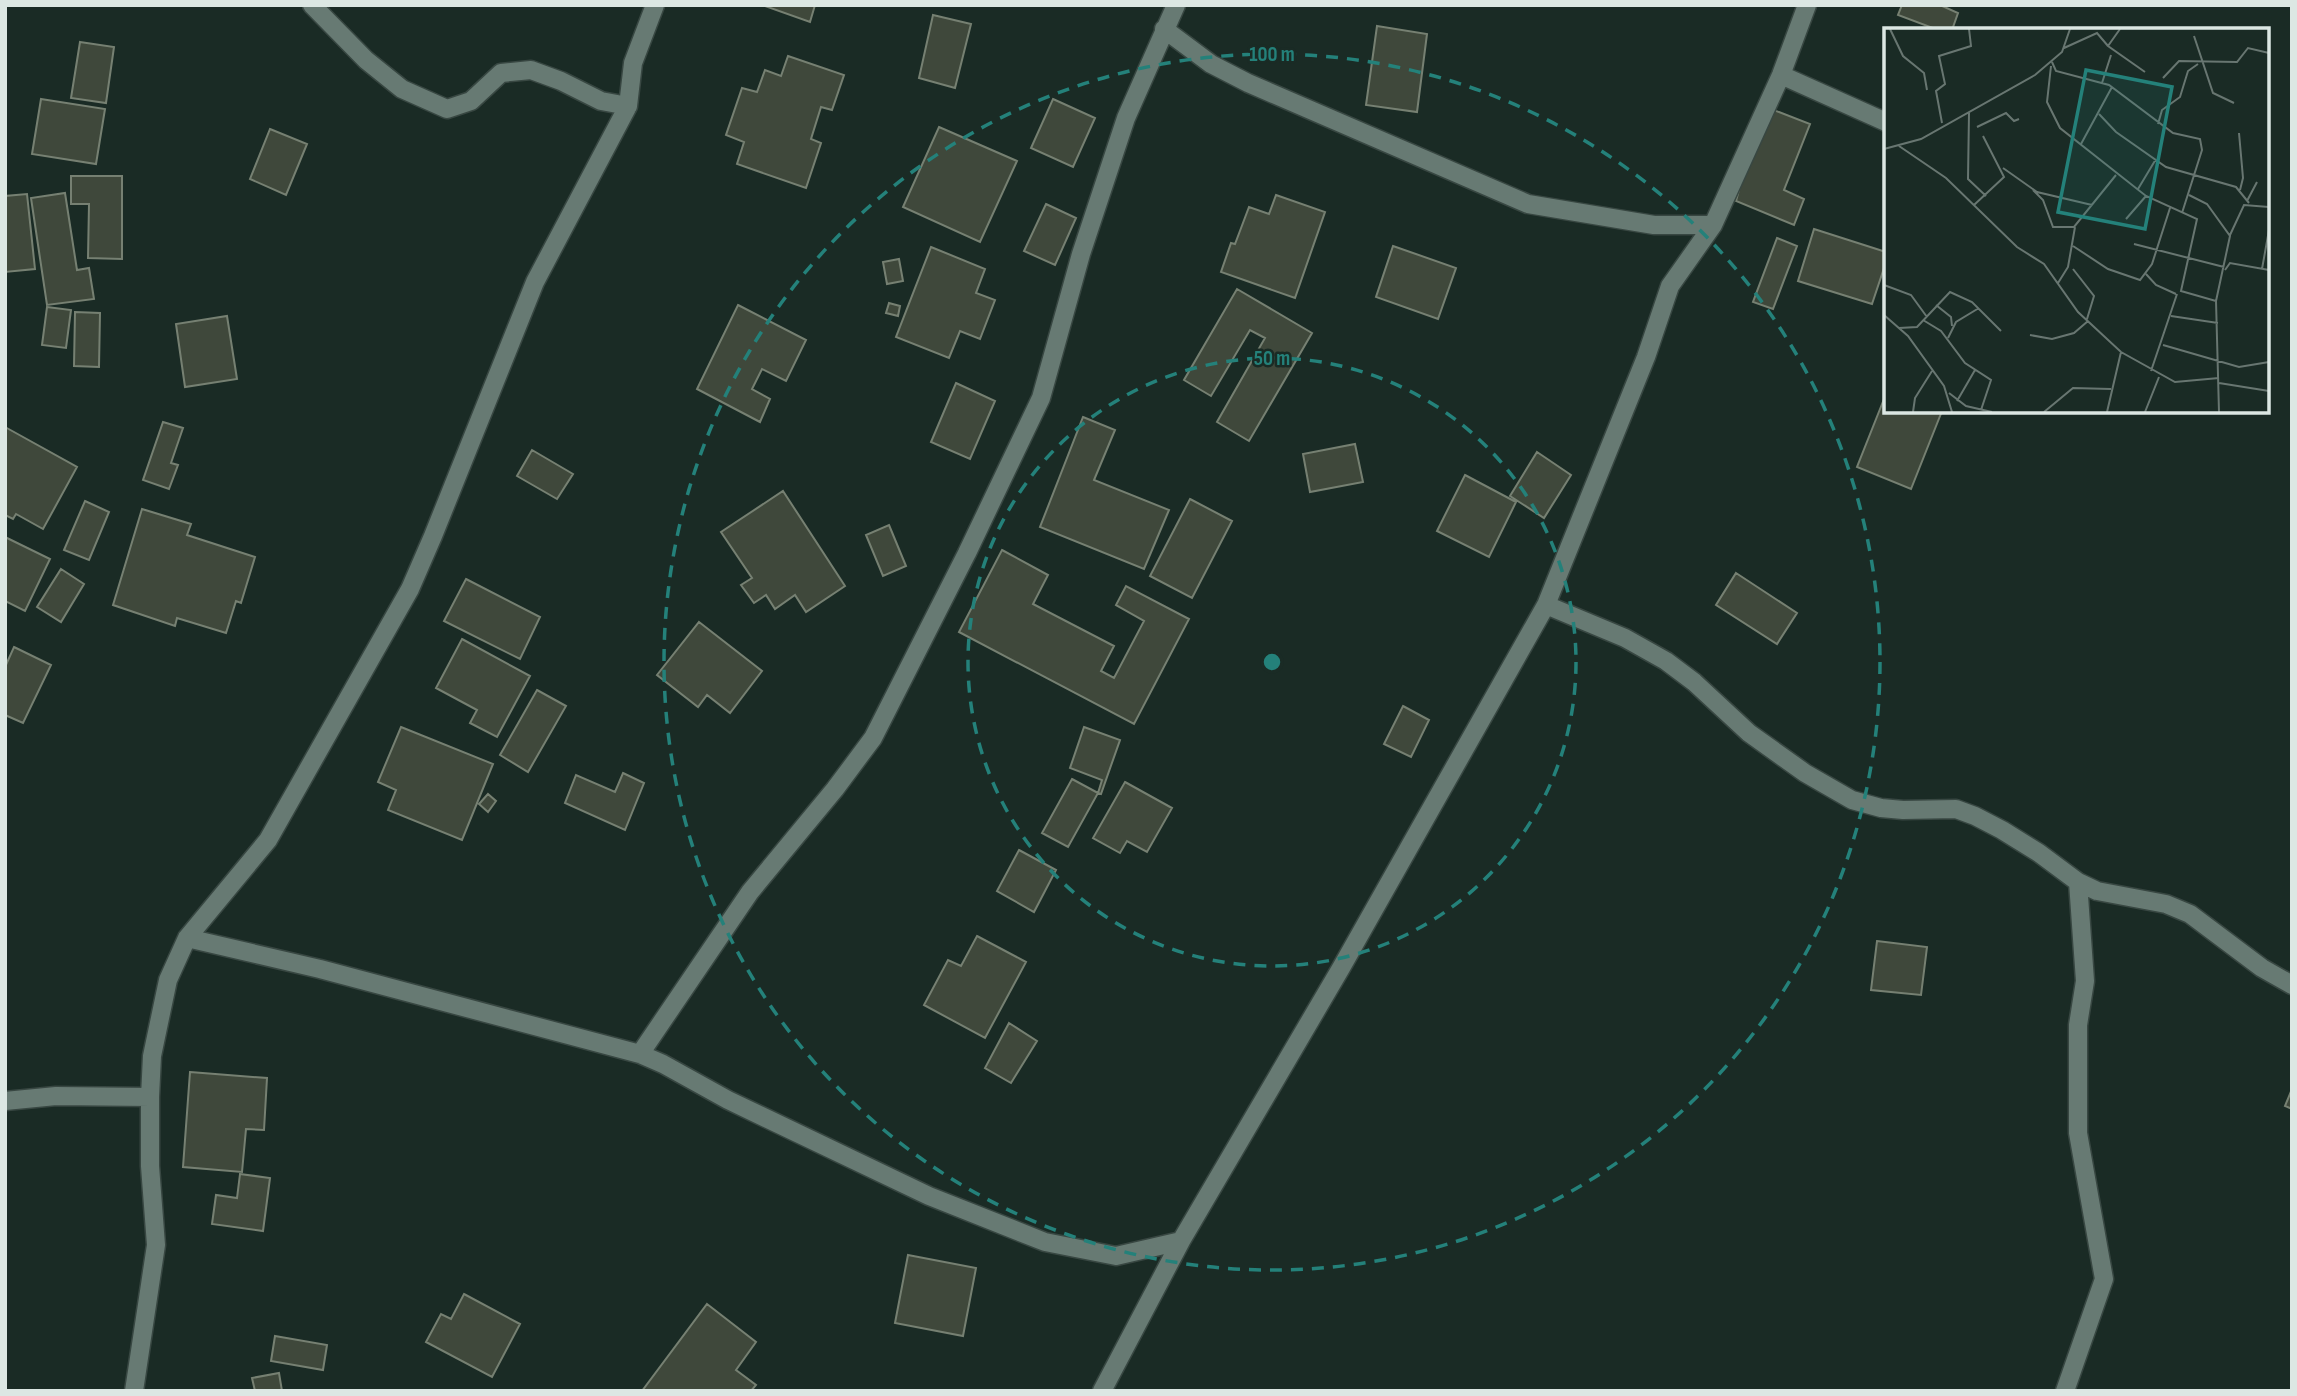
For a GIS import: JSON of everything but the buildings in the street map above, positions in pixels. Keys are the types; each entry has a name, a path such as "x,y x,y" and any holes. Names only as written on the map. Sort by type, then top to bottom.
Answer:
{"street":[{"path":"312,5 366,60 402,89 447,108 471,101 501,73 531,70 601,101 628,106"},
{"path":"134,1391 156,1245 150,1166 150,1097 152,1056 167,980 187,938 268,840 410,589 535,282 628,106 633,64 655,5"},
{"path":"640,1054 750,892 835,789 873,738 967,553 1041,398 1081,254 1126,118 1176,5"},
{"path":"1102,1391 1181,1241 1546,605 1646,357 1670,286 1713,225 1780,75 1807,5"},
{"path":"1164,29 1211,64 1248,83 1528,204 1654,225 1713,225"},
{"path":"1780,75 1884,121"},
{"path":"1546,605 1625,638 1666,662 1694,682 1749,733 1805,773 1852,800 1881,808 1956,809 1965,812 2002,830 2078,882 2097,891 2166,904 2190,914 2262,968 2292,985"},
{"path":"2065,1391 2104,1279 2078,1133 2078,1025 2085,981 2078,882"},
{"path":"187,938 320,969 640,1054 929,1196 1045,1242 1116,1256 1181,1241"},
{"path":"5,1101 56,1096 150,1097"}]}
